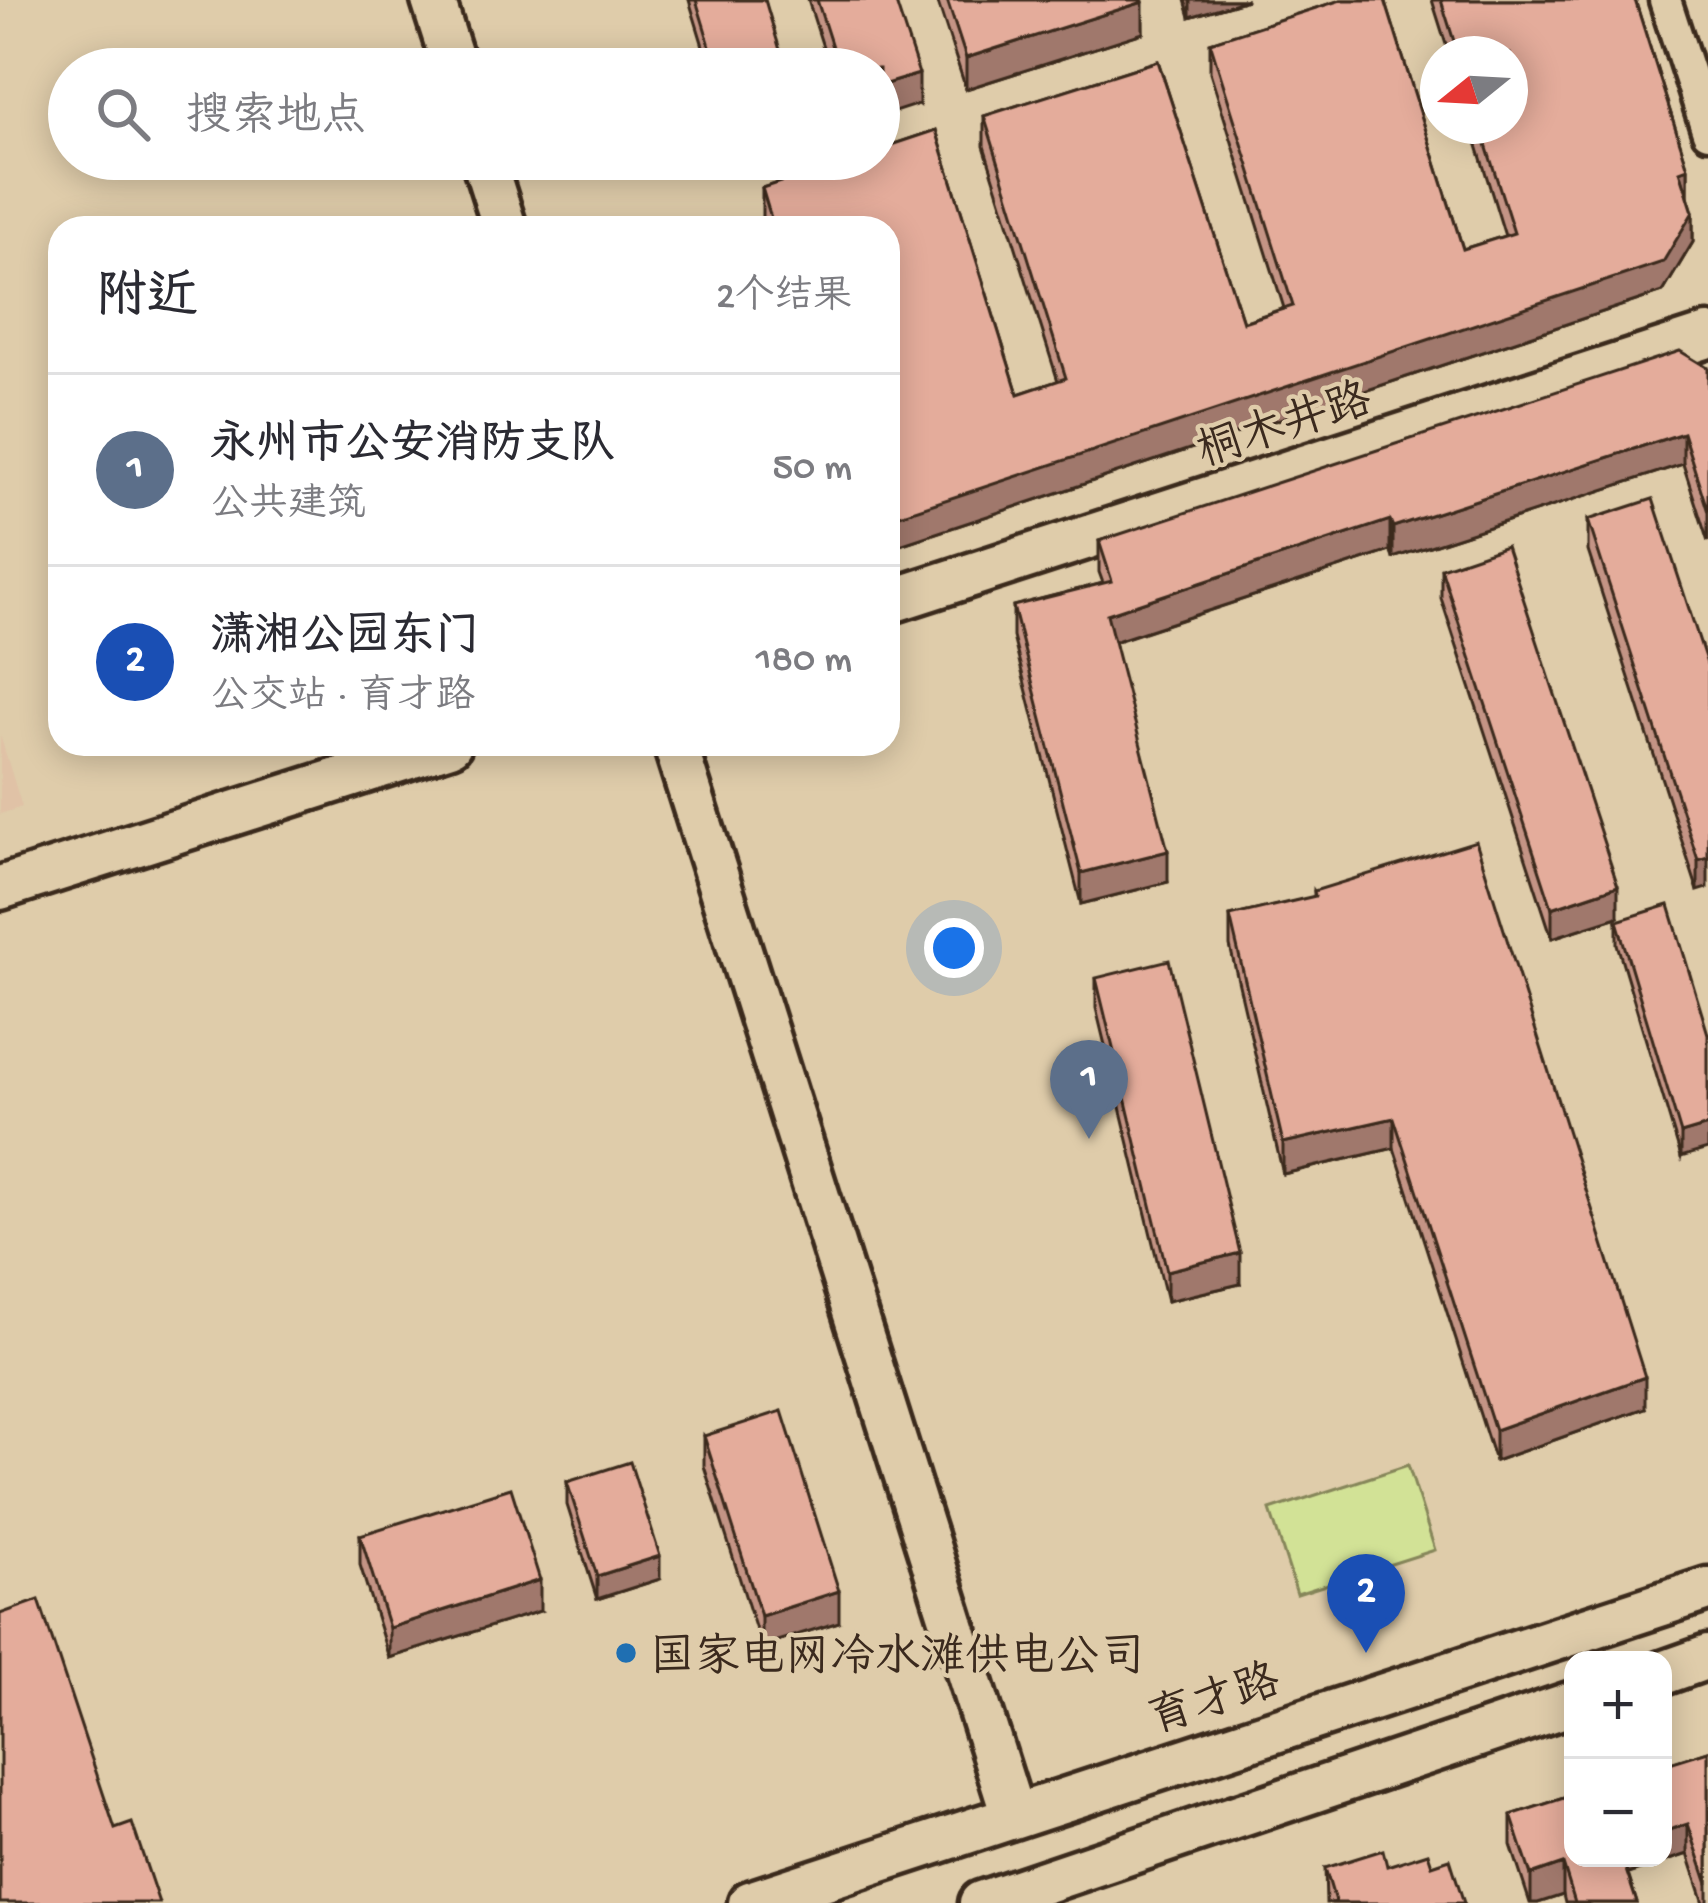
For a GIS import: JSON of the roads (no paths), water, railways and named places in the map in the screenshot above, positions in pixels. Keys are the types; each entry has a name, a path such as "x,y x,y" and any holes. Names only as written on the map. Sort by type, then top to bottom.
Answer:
{"street":[{"path":"433,0 448,48"},
{"path":"1665,0 1708,132"},
{"path":"490,180 501,216"},
{"name":"桐木井路","path":"900,598 1708,336"},
{"path":"0,888 412,756"},
{"path":"678,756 1013,1815"},
{"name":"育才路","path":"750,1903 1708,1589"},
{"path":"1672,1669 1708,1658"},
{"path":"981,1903 1564,1706"}],"place":[{"name":"永州市公安消防支队","path":"1089,1139"},
{"name":"国家电网冷水滩供电公司","path":"626,1653"},
{"name":"潇湘公园东门","path":"1366,1653"}]}
